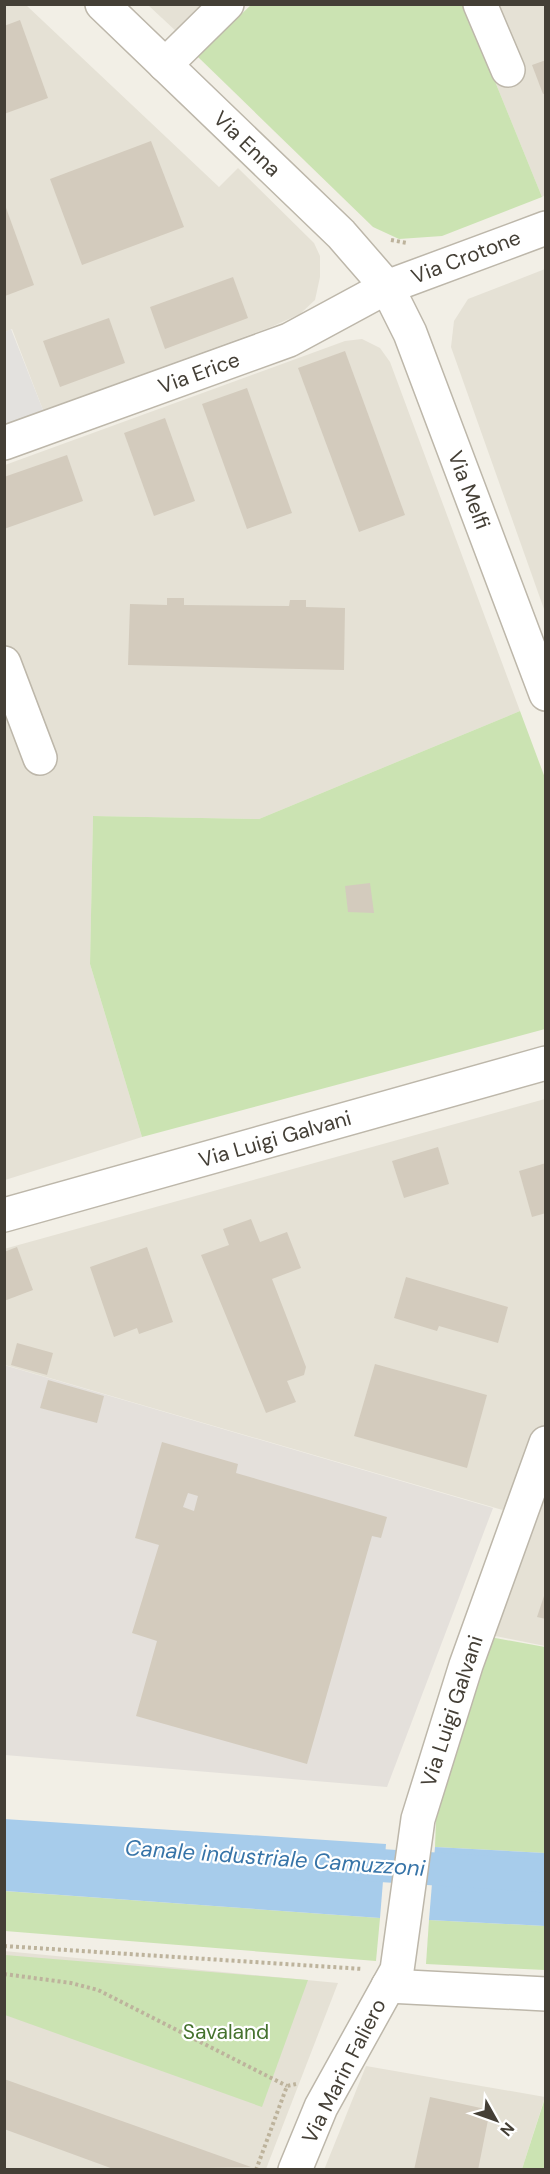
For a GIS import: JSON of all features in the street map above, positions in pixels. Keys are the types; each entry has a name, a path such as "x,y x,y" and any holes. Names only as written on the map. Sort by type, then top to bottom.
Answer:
{"street":[{"name":"Via Enna","path":"102,4 341,234 387,287"},
{"path":"165,65 227,4"},
{"path":"480,4 508,70"},
{"name":"Via Crotone","path":"387,287 546,228"},
{"name":"Via Erice","path":"4,443 289,340 387,287"},
{"name":"Via Melfi","path":"387,287 410,333 546,694"},
{"path":"4,663 40,758"},
{"name":"Via Luigi Galvani","path":"4,1215 546,1063"},
{"name":"Via Luigi Galvani","path":"395,1970 418,1819 466,1665 546,1443"},
{"name":"Via Marin Faliero","path":"295,2169 321,2107 395,1970 546,1994"}],"path":[{"path":"4,1946 395,1970"},
{"path":"4,1974 71,1983 98,1990 287,2086"}],"shaded area":[{"path":"5,5 26,5 219,187 238,168 314,243 320,256 320,277 315,300 300,314 271,327 43,410 12,329 5,332"},
{"path":"148,5 206,5 177,32"},
{"path":"464,5 545,5 545,195 542,197"},
{"path":"545,269 545,612 451,347 454,321 468,299"},
{"path":"11,329 43,410 5,425 5,332"},
{"path":"362,339 380,348 390,362 520,711 259,819 93,816 90,964 142,1137 5,1180 5,465 345,341"},
{"path":"545,1099 545,1646 481,1633 506,1511 5,1365 4,1249"},
{"path":"4,1365 493,1508 387,1787 5,1755"},
{"path":"4,1951 338,1983 266,2169 5,2169"},
{"path":"366,2066 545,2097 522,2169 324,2170"}],"green space":[{"path":"251,5 464,5 542,197 442,236 399,239 373,227 197,56"},
{"path":"520,711 545,778 545,1029 142,1137 90,964 93,816 259,819"},
{"path":"479,1635 545,1647 545,1853 435,1847 437,1794"},
{"path":"4,1891 380,1918 376,1961 5,1931"},
{"path":"429,1920 545,1926 545,1970 426,1964"},
{"name":"Savaland","path":"5,1955 308,1980 262,2107 5,2015"},
{"path":"545,2098 545,2169 522,2169"}],"water":[{"path":"4,1819 386,1844 380,1918 5,1891"},
{"path":"435,1847 545,1853 545,1926 429,1920"}],"building":[{"path":"20,20 48,98 4,114 4,26"},
{"path":"546,60 546,93 543,94 532,65"},
{"path":"151,141 184,227 82,265 50,179"},
{"path":"5,205 34,285 5,296"},
{"path":"233,277 248,318 165,349 150,307"},
{"path":"109,318 125,363 60,387 43,341"},
{"path":"345,351 405,515 359,532 298,368"},
{"path":"247,388 292,513 247,529 202,404"},
{"path":"165,418 195,501 154,516 124,433"},
{"path":"67,455 83,501 4,529 4,477"},
{"path":"167,598 184,598 184,605 289,606 290,600 306,600 306,607 345,608 344,670 128,665 130,604 167,605"},
{"path":"370,883 374,913 348,912 345,886"},
{"path":"438,1147 449,1184 404,1198 392,1161"},
{"path":"546,1163 546,1213 532,1217 519,1171"},
{"path":"251,1219 260,1242 287,1232 301,1268 272,1279 306,1367 304,1375 287,1381 296,1402 266,1413 201,1255 229,1245 223,1229"},
{"path":"17,1247 33,1290 4,1301 4,1252"},
{"path":"147,1247 173,1322 139,1334 137,1328 114,1337 90,1267"},
{"path":"406,1277 508,1307 498,1343 439,1326 437,1331 394,1318"},
{"path":"17,1343 53,1353 47,1375 11,1365"},
{"path":"375,1364 487,1395 467,1468 354,1436"},
{"path":"48,1380 104,1396 97,1423 40,1408"},
{"path":"162,1442 238,1464 236,1473 387,1517 381,1538 372,1536 307,1764 136,1716 157,1641 132,1633 159,1545 135,1538","holes":["188,1493 198,1496 194,1511 183,1507"]},
{"path":"546,1593 546,1619 537,1617"},
{"path":"4,2079 251,2167 116,2170 4,2129"},
{"path":"430,2097 490,2110 478,2170 414,2170"}],"waterway":[{"name":"Canale industriale Camuzzoni","path":"341,1863 546,1876"}]}
